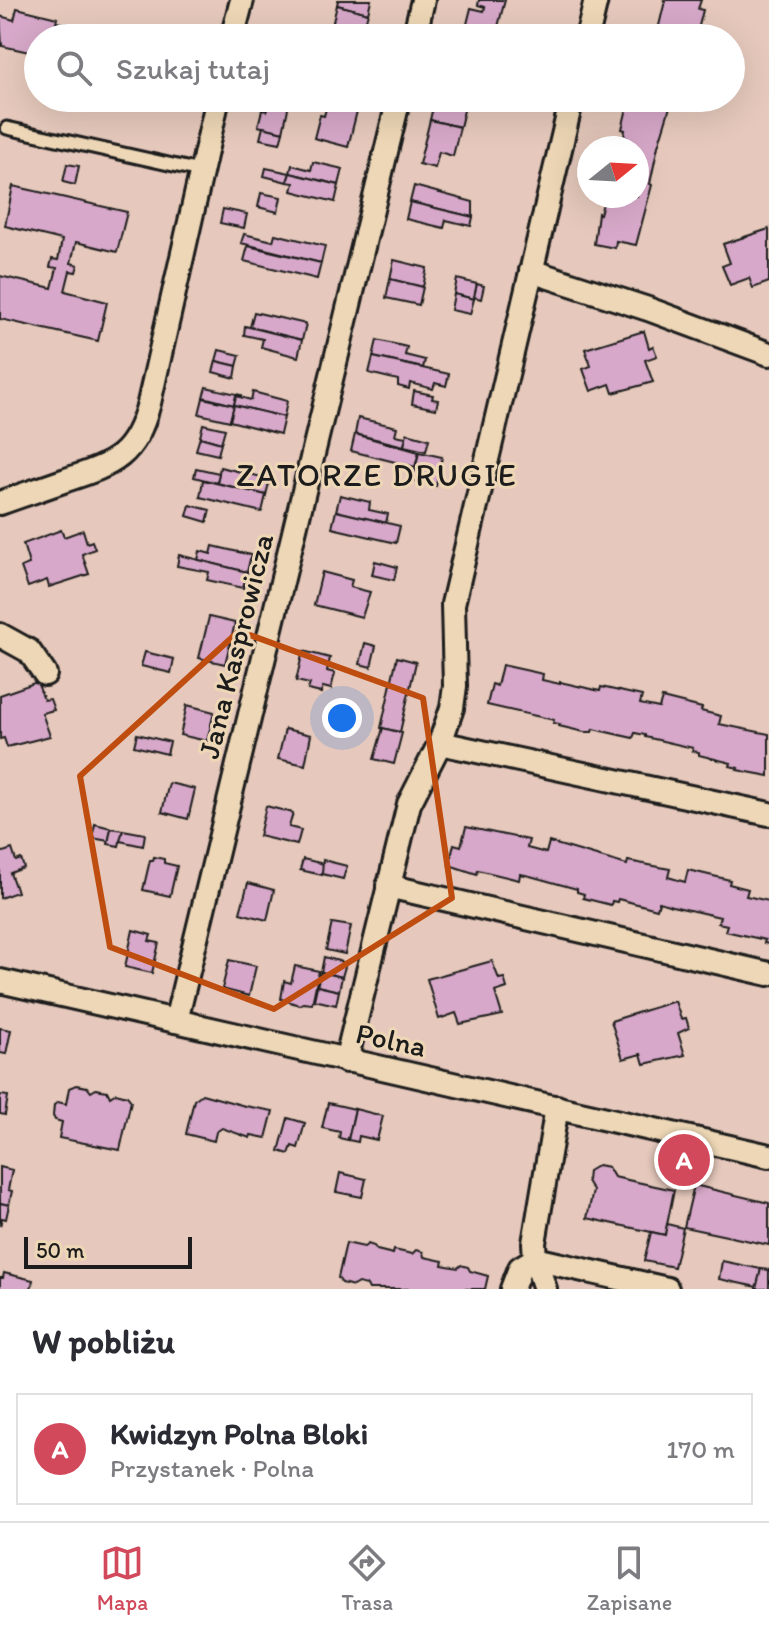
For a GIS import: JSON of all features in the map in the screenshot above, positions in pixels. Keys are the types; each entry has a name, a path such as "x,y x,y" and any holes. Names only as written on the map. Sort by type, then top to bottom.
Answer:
{"street":[{"path":"236,24 242,0"},
{"path":"417,24 423,0"},
{"path":"590,24 596,0"},
{"path":"0,503 97,471 116,461 137,438 149,403 215,112"},
{"name":"Jana Kasprowicza","path":"176,1021 396,112"},
{"path":"346,1061 409,804 440,743 452,708 455,686 453,604 569,112"},
{"path":"531,271 648,309 769,354"},
{"path":"0,635 29,651 45,674"},
{"path":"440,743 769,814"},
{"path":"388,886 769,974"},
{"name":"Polna","path":"0,981 769,1156"},
{"path":"545,1289 535,1259 534,1243 557,1107"},
{"path":"512,1289 520,1268 535,1259 667,1289"}],"lane":[{"path":"7,128 200,171"}],"highlighted area":[{"path":"239,631 423,698 452,898 274,1009 110,947 80,776"}],"building":[{"path":"338,0 371,0 368,13 337,5"},
{"path":"479,0 505,0 499,24 467,24 471,8 484,11 485,7 478,5"},
{"path":"701,0 698,9 703,10 700,24 659,24 665,1"},
{"path":"337,5 368,13 365,24 332,24"},
{"path":"17,8 57,18 56,22 66,24 24,24 24,51 2,46 0,16 14,20"},
{"path":"262,112 287,112 283,132 258,126"},
{"path":"325,112 357,112 348,147 314,138 320,115 324,116"},
{"path":"432,112 464,112 460,127 430,120"},
{"path":"626,112 668,112 658,146 649,196 649,136 624,136 625,130 622,129"},
{"path":"430,120 460,127 453,156 439,152 435,168 419,164"},
{"path":"263,127 283,132 280,143 260,139"},
{"path":"313,162 343,169 339,185 290,173 292,165 311,170"},
{"path":"67,164 79,166 75,185 63,182"},
{"path":"266,168 290,173 287,182 264,176"},
{"path":"290,173 339,185 335,202 292,191 294,183 287,182"},
{"path":"13,186 127,212 117,252 76,242 71,263 78,265 76,272 70,271 65,291 107,302 98,341 0,319 0,276 52,288 57,268 50,267 52,259 58,260 62,240 5,226"},
{"path":"414,186 473,202 473,217 410,202"},
{"path":"261,193 281,197 278,212 258,207"},
{"path":"410,202 473,217 471,226 446,220 444,228 406,219"},
{"path":"602,208 646,208 636,245 616,241 615,248 594,244"},
{"path":"223,209 247,214 244,228 220,223"},
{"path":"769,229 769,282 753,288 749,278 730,285 722,266 730,263 723,244"},
{"path":"244,234 273,241 275,234 325,246 321,263 241,243"},
{"path":"248,246 321,263 317,279 244,261"},
{"path":"394,260 427,268 423,287 390,279"},
{"path":"390,279 423,287 419,305 386,298"},
{"path":"457,279 477,284 474,299 454,294"},
{"path":"477,284 484,286 481,299 474,297"},
{"path":"454,294 474,299 470,314 451,310"},
{"path":"254,312 306,324 302,340 250,327"},
{"path":"245,326 302,340 298,357 261,347 263,339 244,335"},
{"path":"644,331 649,348 653,346 657,356 645,360 653,382 613,393 610,384 591,391 583,369 591,366 585,349"},
{"path":"377,340 407,347 405,355 425,360 423,368 373,357"},
{"path":"219,350 240,355 237,366 216,361"},
{"path":"373,357 449,374 446,386 435,383 433,389 410,383 409,389 398,386 398,380 369,373"},
{"path":"216,361 237,366 235,378 213,372"},
{"path":"206,387 241,397 236,396 234,405 203,397"},
{"path":"414,391 433,395 432,399 438,400 436,409 412,404"},
{"path":"253,392 287,401 284,417 234,405 236,396 251,400"},
{"path":"203,398 234,405 230,421 199,414"},
{"path":"234,405 284,417 280,434 230,421"},
{"path":"358,418 397,427 395,435 406,437 404,446 355,434"},
{"path":"203,424 225,429 221,443 200,437"},
{"path":"407,433 429,439 426,451 404,446"},
{"path":"355,434 419,452 415,467 351,451"},
{"path":"200,437 221,443 218,455 196,450"},
{"path":"419,452 442,457 436,486 413,480"},
{"path":"220,467 270,479 266,495 217,483"},
{"path":"196,468 219,473 217,483 194,477"},
{"path":"203,480 266,495 262,512 200,497"},
{"path":"340,495 370,502 369,510 388,514 386,523 336,511"},
{"path":"190,505 210,510 207,522 187,516"},
{"path":"336,511 400,526 396,543 332,528"},
{"path":"61,530 64,537 83,530 87,543 92,541 95,549 82,554 89,574 49,587 47,580 28,587 21,567 29,564 23,544"},
{"path":"213,546 251,555 247,572 198,560 200,551 211,554"},
{"path":"179,555 247,572 243,588 207,580 209,572 177,566"},
{"path":"375,561 397,567 394,580 372,575"},
{"path":"322,572 352,580 350,587 370,592 362,617 314,605"},
{"path":"209,617 235,623 225,664 199,658"},
{"path":"365,643 376,646 371,667 360,664"},
{"path":"303,651 330,658 327,671 335,673 331,689 323,687 321,693 308,690 310,684 296,681"},
{"path":"145,652 174,659 171,673 141,666"},
{"path":"397,657 416,662 400,732 381,728"},
{"path":"502,665 543,674 542,680 560,684 600,691 601,687 642,696 640,704 659,708 662,698 702,708 701,711 721,716 719,724 769,734 769,776 737,770 730,766 731,763 699,755 699,752 692,751 693,748 645,735 635,733 633,738 593,729 592,732 584,732 559,726 553,723 554,720 487,705 492,684 497,686"},
{"path":"37,682 44,700 50,699 54,710 42,713 50,736 7,747 4,738 0,739 0,695"},
{"path":"187,705 214,712 207,741 180,735"},
{"path":"383,728 402,733 394,764 374,759"},
{"path":"285,729 311,735 305,765 278,759"},
{"path":"137,734 170,742 167,754 134,746"},
{"path":"169,783 195,789 188,819 162,812"},
{"path":"266,806 293,813 289,827 301,830 297,845 259,836"},
{"path":"95,824 111,828 109,841 92,838"},
{"path":"466,827 529,840 527,848 546,853 549,842 627,865 628,861 670,869 668,877 685,882 688,870 730,880 729,884 748,889 746,896 769,901 769,944 764,943 765,940 725,931 727,925 718,923 720,917 659,902 657,909 618,899 611,905 583,898 584,894 577,892 577,889 530,876 520,874 519,880 478,870 477,874 449,865 454,844 461,846"},
{"path":"111,828 123,830 119,846 108,844"},
{"path":"123,830 145,834 143,846 120,841"},
{"path":"12,849 16,861 21,859 24,868 10,873 17,892 0,898 0,853"},
{"path":"154,857 177,866 170,896 143,890 150,860"},
{"path":"303,859 324,864 322,875 300,870"},
{"path":"323,860 347,866 343,879 322,874"},
{"path":"248,883 274,890 267,920 240,913"},
{"path":"332,923 351,926 345,954 326,950"},
{"path":"133,930 151,935 149,941 159,943 152,973 125,967"},
{"path":"324,957 346,963 342,977 321,972"},
{"path":"229,960 256,966 249,996 222,989"},
{"path":"492,961 499,979 504,978 507,988 495,992 502,1015 460,1024 456,1013 439,1019 427,979"},
{"path":"295,966 319,971 312,1004 299,1005 281,999 284,981 291,983"},
{"path":"321,972 342,977 339,991 317,986"},
{"path":"317,986 339,991 336,1005 314,1000"},
{"path":"675,1001 681,1019 686,1018 689,1028 678,1033 685,1055 644,1064 641,1054 623,1059 611,1021"},
{"path":"0,1028 11,1030 6,1054 0,1053"},
{"path":"76,1085 87,1087 91,1092 96,1089 107,1091 110,1097 116,1093 127,1096 131,1101 120,1150 59,1138 62,1122 53,1116 54,1105 58,1102 66,1104 69,1088"},
{"path":"202,1094 273,1111 266,1138 251,1135 250,1138 222,1128 216,1132 214,1141 186,1134 194,1100"},
{"path":"0,1095 8,1096 5,1115 0,1114"},
{"path":"328,1103 355,1109 348,1140 339,1138 340,1132 322,1128"},
{"path":"355,1109 383,1116 377,1140 359,1136 358,1142 348,1140"},
{"path":"288,1118 305,1123 298,1148 292,1146 289,1154 279,1151"},
{"path":"598,1165 608,1167 614,1177 674,1190 665,1235 587,1218 593,1191 587,1181 588,1171"},
{"path":"0,1167 12,1170 9,1205 0,1203"},
{"path":"340,1173 366,1179 362,1197 336,1192"},
{"path":"694,1185 769,1203 769,1245 684,1227"},
{"path":"0,1203 9,1205 6,1219 2,1218 0,1226"},
{"path":"667,1224 683,1228 674,1267 644,1261 651,1232 665,1235"},
{"path":"346,1243 364,1247 368,1244 393,1254 394,1250 412,1254 416,1250 423,1252 424,1257 443,1261 442,1265 458,1268 461,1265 488,1276 485,1289 369,1289 367,1285 358,1283 353,1286 342,1283 338,1278"},
{"path":"722,1261 761,1269 757,1287 719,1279"},
{"path":"761,1269 769,1270 769,1289 756,1289"},
{"path":"4,1273 33,1280 31,1289 0,1289 0,1278"}],"place":[{"name":"Kwidzyn Polna Bloki","path":"684,1160"}],"district":[{"name":"ZATORZE DRUGIE","path":"377,475"}]}
